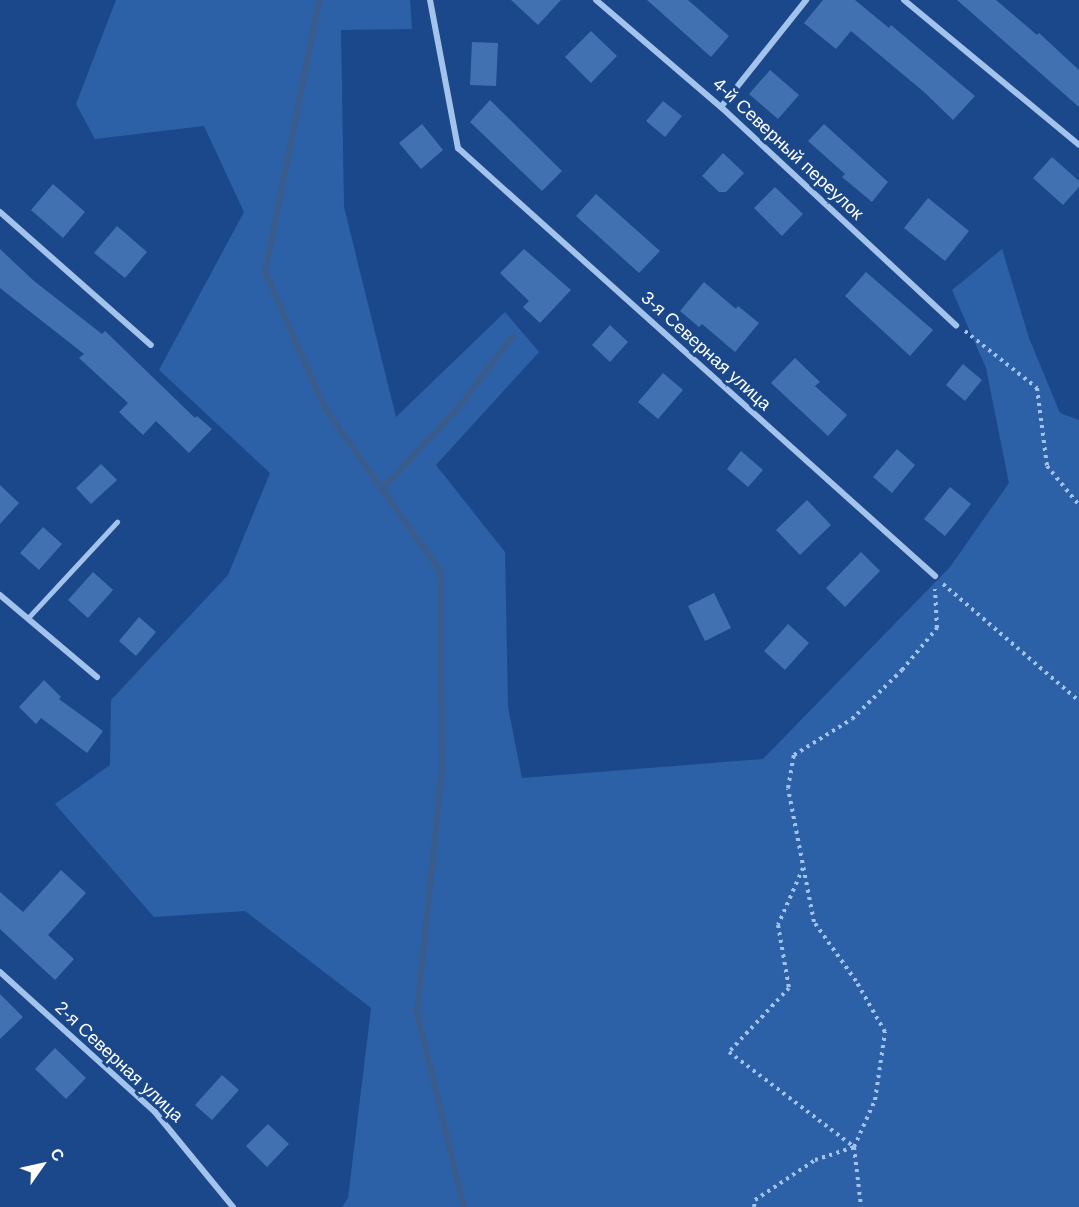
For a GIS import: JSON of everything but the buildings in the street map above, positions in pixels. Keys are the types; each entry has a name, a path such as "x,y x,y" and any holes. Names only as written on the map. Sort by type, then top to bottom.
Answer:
{"street":[{"name":"3-я Северная улица","path":"430,0 458,148 935,576"},
{"name":"4-й Северный переулок","path":"596,0 721,107 956,325"},
{"path":"721,107 806,0"},
{"path":"904,0 1079,145"},
{"path":"0,212 151,345"},
{"path":"0,595 98,677"},
{"name":"2-я Северная улица","path":"0,972 155,1112 233,1207"}],"lane":[{"path":"28,618 117,522"}],"path":[{"path":"956,325 1037,388 1047,466 1079,505"},
{"path":"935,576 1079,700"},
{"path":"861,1207 854,1147 875,1100 885,1032 856,981 814,922 788,788 794,755 852,719 902,670 937,628 935,576"},
{"path":"803,868 778,925 789,988 729,1052 854,1147"},
{"path":"754,1207 755,1200 815,1160 854,1147"}],"shaded area":[{"path":"116,0 410,0 412,29 341,30 344,207 396,417 505,312 539,352 436,465 505,552 508,707 522,778 763,759 950,567 1009,483 986,368 952,290 1002,249 1029,338 1060,413 1079,420 1079,1207 342,1207 348,1198 371,1008 245,911 154,917 55,804 110,765 111,700 228,575 270,473 159,370 244,212 204,126 95,139 76,104"}],"waterway":[{"path":"319,0 265,272 326,410 440,571 442,769 417,1013 464,1207"},
{"path":"382,489 457,409 513,336"}]}
